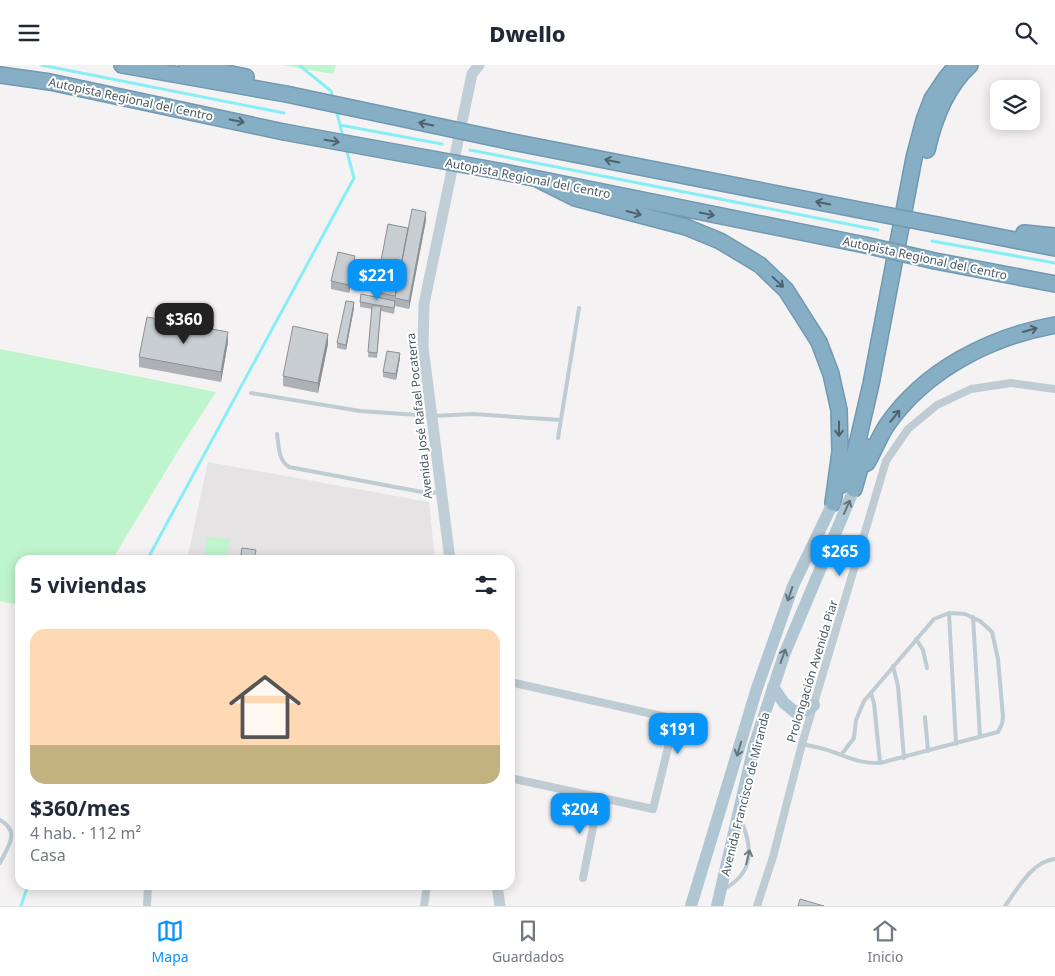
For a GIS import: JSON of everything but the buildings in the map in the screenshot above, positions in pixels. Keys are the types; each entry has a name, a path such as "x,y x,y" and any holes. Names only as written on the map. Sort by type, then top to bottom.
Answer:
{"highway":[{"path":"122,65 280,93 508,141 1055,248"},
{"path":"187,65 249,78 280,93"},
{"path":"833,503 855,453 884,318 914,158 924,120 932,99 957,65"},
{"path":"854,489 874,415 930,137 938,112 949,92 970,65"},
{"name":"Autopista Regional del Centro","path":"0,75 50,82 284,132 504,172 1055,284"},
{"path":"539,180 575,198 686,227 720,241 760,265 786,290 819,342 831,374 839,410 840,452 833,503"},
{"path":"939,225 1055,236"},
{"path":"854,489 886,426 908,400 942,370 983,347 1030,329 1055,325"}],"main road":[{"name":"Avenida Francisco de Miranda","path":"717,906 754,746 773,687 784,655 854,489"},
{"name":"Avenida Francisco de Miranda","path":"691,906 757,687 793,586 833,503"},
{"path":"773,687 784,703 795,712 807,710 814,705"}],"street":[{"name":"Avenida José Rafael Pocaterra","path":"449,555 423,347 424,304 472,74 479,65"},
{"name":"Prolongación Avenida Piar","path":"757,906 802,744 886,461 908,429 937,405 971,389 1011,383 1055,389"},
{"path":"515,683 675,719 653,809 515,779"},
{"path":"583,878 599,797"},
{"path":"146,906 148,890"},
{"path":"424,906 426,890"},
{"path":"498,890 500,906"}],"lane":[{"path":"558,438 578,308"},
{"path":"251,393 360,411 432,415 473,414 561,420"},
{"path":"277,433 281,459 289,467 427,493 441,492"},
{"path":"949,613 956,744"},
{"path":"802,744 864,763 880,763 998,732 1003,717 998,659 992,632 980,621 965,614 949,613 934,619 864,701 856,720 854,738 841,755"},
{"path":"972,617 980,737"},
{"path":"916,639 923,650 927,668"},
{"path":"893,666 898,686 904,758"},
{"path":"871,693 874,703 880,763"},
{"path":"926,717 928,751"},
{"path":"720,891 730,886 743,873 748,860 750,849 738,813"},
{"path":"0,820 11,830 12,839 0,863"},
{"path":"1005,906 1024,880 1038,865 1055,859"}],"shaded area":[{"path":"208,462 429,502 434,555 188,555"}],"green space":[{"path":"281,65 336,65 333,74"},
{"path":"0,349 216,392 115,555 15,555 15,604 0,601"},
{"path":"207,537 230,539 227,555 205,555"}],"waterway":[{"path":"41,65 284,113"},
{"path":"299,65 331,91 333,99"},
{"path":"336,109 343,137"},
{"path":"340,125 442,144"},
{"path":"150,555 354,178 346,148"},
{"path":"470,150 878,230"},
{"path":"932,241 1055,263"},
{"path":"21,906 26,890"}]}
